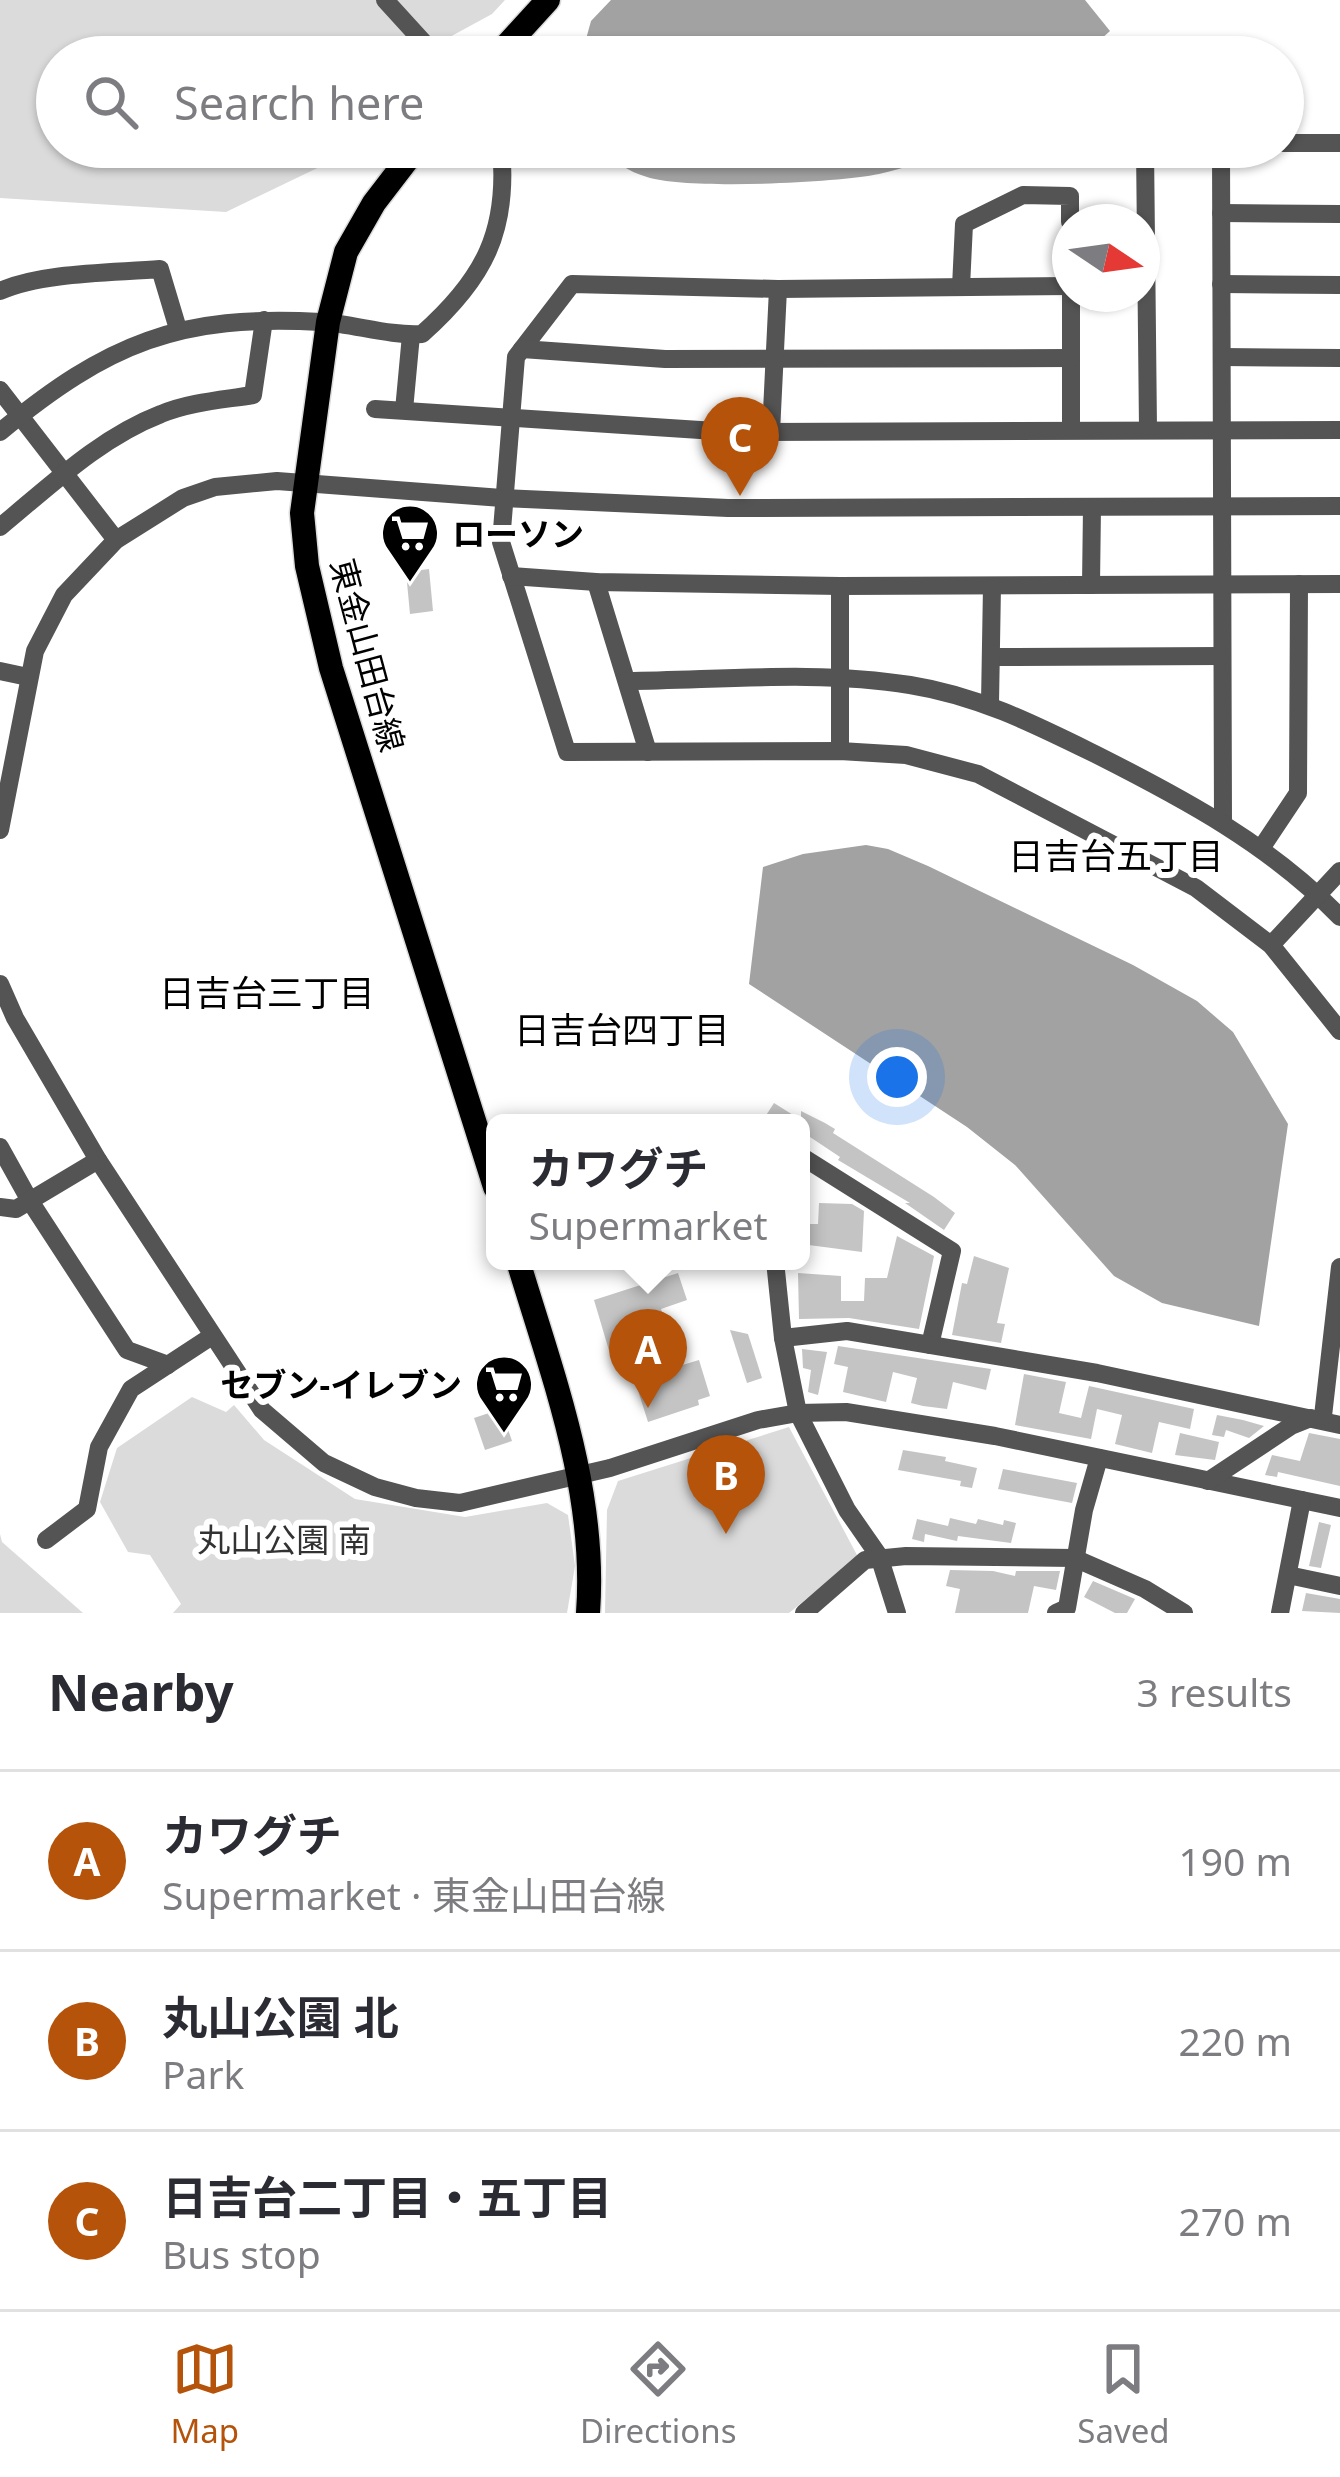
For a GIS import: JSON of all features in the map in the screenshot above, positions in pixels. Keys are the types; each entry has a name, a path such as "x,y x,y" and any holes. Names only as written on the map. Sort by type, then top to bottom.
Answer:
{"main road":[{"path":"515,36 548,0"},
{"name":"東金山田台線","path":"401,168 346,251 328,322 303,483 307,566 331,668 486,1159"},
{"path":"521,1270 580,1476 592,1561 588,1613"}],"street":[{"path":"385,0 418,36"},
{"path":"1304,143 1340,143"},
{"path":"0,432 70,376 178,329 264,320 328,322 422,334 452,308 493,249 504,193 503,168"},
{"path":"1144,204 1145,168"},
{"path":"1221,168 1223,822"},
{"path":"962,286 964,224 1023,195 1070,196 1070,204"},
{"path":"1221,213 1340,214"},
{"path":"0,291 13,285 160,269 178,329"},
{"path":"1052,289 572,284 516,357 501,542 567,752 840,751 906,755 978,774 1196,887 1271,945 1340,1031"},
{"path":"1222,284 1340,285"},
{"path":"771,433 778,289"},
{"path":"1070,312 1071,430"},
{"path":"1144,312 1148,429"},
{"path":"0,527 112,437 203,401 253,395 264,320"},
{"path":"404,410 411,335"},
{"path":"522,349 665,359 1071,358"},
{"path":"1222,357 1340,358"},
{"path":"0,390 116,540"},
{"path":"375,409 771,433 1340,430"},
{"path":"0,830 28,677 44,626 64,595 116,540 183,498 215,487 303,483 728,508 1340,506"},
{"path":"1090,585 1092,507"},
{"path":"512,576 596,583 840,586 1340,584"},
{"path":"596,583 648,752"},
{"path":"1262,847 1298,794 1299,584"},
{"path":"840,586 840,751"},
{"path":"990,703 992,586"},
{"path":"991,657 1222,656"},
{"path":"0,671 28,677"},
{"path":"626,681 839,679 906,684 990,703 1223,822 1262,847 1340,916"},
{"path":"1271,945 1340,871"},
{"path":"0,984 98,1160 274,1422 324,1462 375,1487 460,1503 580,1476 758,1420 846,1412 1340,1508"},
{"path":"0,1147 128,1350 168,1365"},
{"path":"0,1207 16,1209 98,1160"},
{"path":"810,1162 952,1251 930,1345"},
{"path":"1328,1418 1340,1267"},
{"path":"777,1270 783,1338 798,1413 848,1510 879,1556 897,1613"},
{"path":"783,1338 847,1331 1328,1418"},
{"path":"46,1540 87,1509 99,1447 131,1389 212,1336"},
{"path":"1208,1481 1328,1418"},
{"path":"1056,1613 1067,1608 1099,1458"},
{"path":"1280,1613 1301,1500"},
{"path":"804,1613 865,1560 879,1556 1074,1558 1145,1589 1184,1613"},
{"path":"1288,1575 1340,1586"}],"green space":[{"path":"0,0 505,0 492,14 452,36 36,36 36,168 317,168 226,212 0,198"},
{"name":"丸山公園 南","path":"192,1397 226,1412 234,1405 264,1440 355,1499 465,1517 547,1503 568,1515 575,1566 567,1613 173,1613 181,1604 150,1555 128,1552 100,1502 117,1448"},
{"path":"789,1427 858,1557 789,1613 605,1613 607,1510 618,1481"},
{"path":"0,1534 2,1542 83,1613 0,1613"}],"shaded area":[{"path":"611,0 1085,0 1110,31 1104,36 587,36 591,21"},
{"path":"627,168 899,168 858,177 726,184 666,181"},
{"path":"866,845 928,866 1133,965 1197,1001 1233,1032 1288,1124 1259,1326 1162,1303 1114,1276 1015,1165 967,1127 749,984 763,867 803,854"}],"building":[{"path":"429,569 433,611 410,614 406,572"},
{"path":"774,1103 791,1114 767,1114"},
{"path":"810,1116 955,1213 944,1230 905,1203 910,1203 838,1160 810,1137"},
{"path":"819,1203 852,1204 864,1211 862,1252 810,1245 810,1224 818,1224"},
{"path":"897,1236 934,1256 919,1329 849,1318 799,1319 798,1273 841,1276 841,1301 864,1301 865,1278 887,1278"},
{"path":"974,1256 1009,1268 997,1323 1005,1324 1001,1343 952,1335 962,1283 967,1284"},
{"path":"678,1273 687,1300 661,1309 679,1366 699,1360 710,1396 698,1400 699,1405 648,1422 630,1365 613,1364 594,1300"},
{"path":"730,1330 748,1334 762,1378 747,1383"},
{"path":"838,1346 991,1369 986,1390 953,1382 947,1409 911,1403 917,1378 893,1372 886,1402 843,1392 848,1367 834,1364"},
{"path":"802,1349 827,1352 818,1395 808,1392 811,1370 803,1368"},
{"path":"1024,1374 1066,1382 1059,1413 1081,1418 1089,1386 1194,1409 1190,1429 1159,1422 1152,1453 1115,1444 1122,1415 1097,1409 1091,1439 1015,1425"},
{"path":"501,1409 512,1441 485,1450 474,1418"},
{"path":"1217,1415 1264,1426 1249,1438 1226,1430 1224,1437 1212,1435"},
{"path":"1180,1433 1219,1442 1215,1460 1175,1455"},
{"path":"1309,1433 1340,1439 1340,1486 1278,1472 1277,1477 1265,1475 1272,1455 1300,1461"},
{"path":"903,1450 977,1468 972,1488 960,1486 961,1481 898,1470"},
{"path":"1003,1469 1077,1483 1072,1503 998,1489"},
{"path":"950,1518 976,1524 978,1519 1016,1523 1011,1543 958,1536 957,1541 925,1534 924,1542 912,1539 917,1519 948,1526"},
{"path":"1319,1522 1331,1525 1321,1568 1309,1566"},
{"path":"950,1570 1015,1576 1016,1571 1060,1571 1056,1590 1034,1586 1028,1613 955,1613 960,1589 946,1586"},
{"path":"1093,1581 1135,1599 1127,1613 1115,1613 1084,1597"},
{"path":"1306,1593 1340,1599 1340,1613 1302,1611"}],"place":[{"name":"日吉台二丁目・五丁目","path":"740,496"},
{"name":"ローソン","path":"410,584"},
{"name":"カワグチ","path":"648,1408"},
{"name":"セブン-イレブン","path":"504,1435"},
{"name":"丸山公園 北","path":"726,1534"}],"district":[{"name":"日吉台五丁目","path":"1116,855"},
{"name":"日吉台三丁目","path":"267,992"},
{"name":"日吉台四丁目","path":"622,1029"}]}
